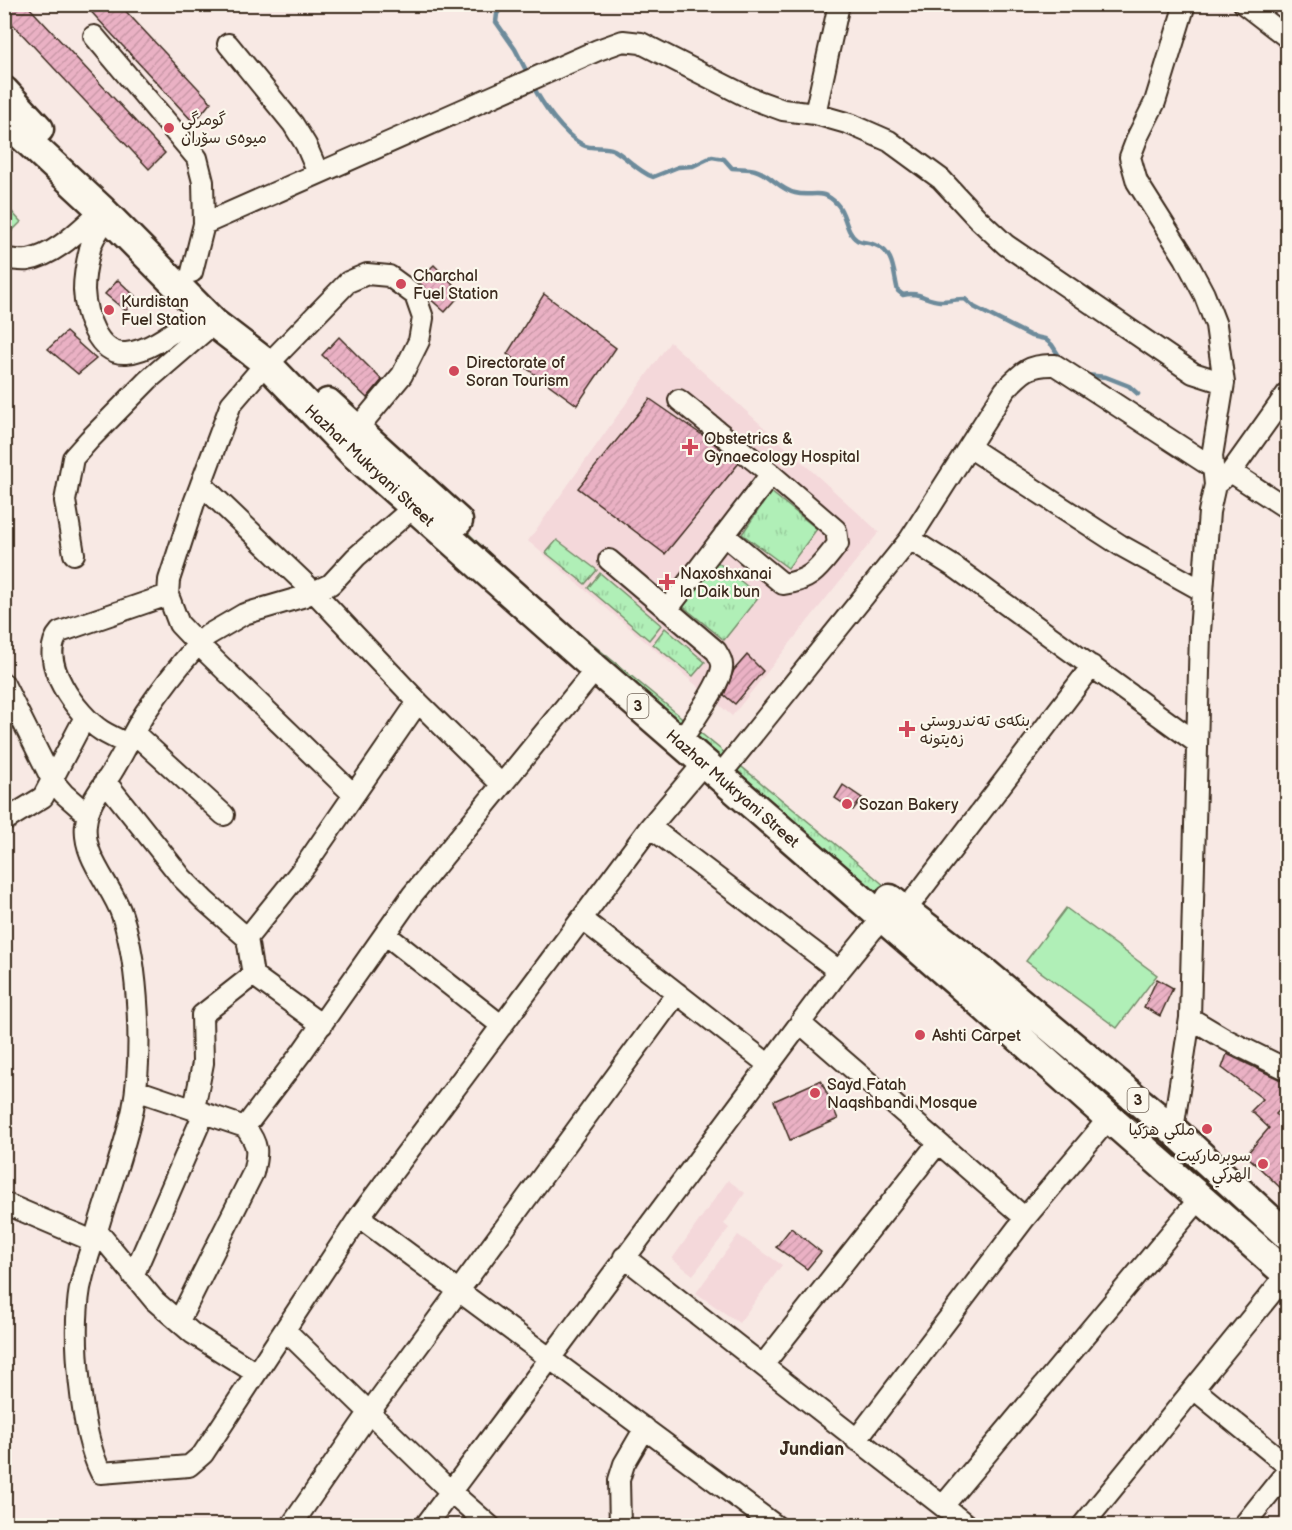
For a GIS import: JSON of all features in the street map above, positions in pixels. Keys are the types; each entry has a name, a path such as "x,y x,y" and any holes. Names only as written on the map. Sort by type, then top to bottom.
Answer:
{"highway":[{"name":"Hazhar Mukryani Street","path":"4,91 43,145 105,213 208,317 271,360 357,429 498,557 621,675 688,730 717,764"},
{"name":"Hazhar Mukryani Street","path":"4,119 43,145 192,272 353,453 596,669 717,764 976,981 1173,1130 1287,1236"},
{"name":"Hazhar Mukryani Street","path":"976,981 1108,1119 1201,1197 1287,1274"}],"street":[{"path":"815,114 839,4"},
{"path":"1185,4 1155,102 1130,157 1137,182 1185,258 1204,294 1216,325 1224,383 1212,456 1219,475"},
{"path":"1244,4 1287,38"},
{"path":"94,36 197,158 203,182 204,224 192,272"},
{"path":"204,224 598,50 623,41 641,43 750,98 783,110 815,114 850,124 889,141 941,180 1006,245 1193,373 1224,383"},
{"path":"228,44 293,124 306,144 318,173"},
{"path":"4,259 28,260 47,252 67,241 105,213"},
{"path":"105,213 90,246 84,290 95,332 107,348 117,353 128,353 151,346 208,317"},
{"path":"354,795 179,624 168,595 169,580 231,404 348,282 367,274 389,276 415,295 423,318 419,341 402,375 357,429"},
{"path":"74,554 65,501 73,458 208,317"},
{"path":"414,507 357,557 331,584 315,593 244,614 208,635 198,644 145,713 97,792 87,814 85,826 87,847 122,914 134,965 138,1038 136,1090 132,1112 80,1291 77,1337 80,1392 93,1457 101,1473 189,1466 203,1454 359,1217 651,827 717,764 910,539 1005,390 1022,372 1039,364 1055,365 1219,475 1287,509"},
{"path":"1173,1130 1190,1018 1200,632 1209,512 1219,475 1287,392"},
{"path":"679,400 836,530 838,544 815,573 798,583 783,585 724,535"},
{"path":"969,447 1120,545 1203,591"},
{"path":"667,610 771,474"},
{"path":"201,484 315,593 418,702 501,784"},
{"path":"910,539 956,568 1197,743"},
{"path":"609,560 716,651 723,666 720,677 688,730"},
{"path":"168,595 60,632 55,636 52,647 53,660 66,694 85,717 102,731 131,738 224,815"},
{"path":"425,1526 839,971 894,914 1092,666"},
{"path":"245,1126 322,1025 413,894 596,669"},
{"path":"4,684 52,780 87,814"},
{"path":"247,938 304,866 418,702"},
{"path":"4,821 44,797 85,717"},
{"path":"105,781 182,878 247,938 253,975 322,1025"},
{"path":"651,827 839,971"},
{"path":"582,919 769,1065"},
{"path":"385,934 502,1026"},
{"path":"133,1276 199,1111 203,1063 202,1015 253,975"},
{"path":"291,1526 369,1413 677,993"},
{"path":"1190,1018 1227,1040 1287,1070"},
{"path":"800,1023 1025,1218"},
{"path":"136,1090 245,1126 254,1138 258,1153 253,1173 179,1321"},
{"path":"856,1440 1025,1218 1108,1119"},
{"path":"763,1365 938,1143"},
{"path":"943,1506 1201,1197"},
{"path":"4,1203 95,1236 155,1301 192,1333 256,1373"},
{"path":"359,1217 776,1526"},
{"path":"624,1257 968,1526"},
{"path":"1082,1526 1287,1274"},
{"path":"285,1330 450,1491 490,1526"},
{"path":"1194,1389 1287,1468 1243,1526"},
{"path":"620,1526 619,1480 624,1464 645,1428"}],"shaded area":[{"name":"Obstetrics & Gynaecology Hospital","path":"670,342 879,532 732,716 528,541"},
{"path":"728,1180 745,1193 724,1224 729,1228 693,1275 672,1259"},
{"path":"738,1235 782,1265 739,1323 696,1293"}],"green space":[{"path":"4,203 21,222 10,233 5,232"},
{"path":"206,299 436,502 511,574 573,628 844,851 955,946 955,961 522,601"},
{"path":"771,492 817,529 788,568 742,534"},
{"path":"557,540 597,570 585,584 546,553"},
{"path":"715,560 759,596 724,640 680,604"},
{"path":"600,573 661,625 649,640 588,588"},
{"path":"665,628 705,662 693,676 653,644"},
{"path":"1066,908 1157,975 1117,1028 1026,961"}],"building":[{"path":"8,4 26,4 165,153 149,169 4,15 4,8"},
{"path":"84,4 119,4 211,102 194,123"},
{"path":"434,265 462,293 445,312 428,297 423,286 417,281"},
{"path":"118,280 135,296 126,311 105,294"},
{"path":"544,294 616,348 577,405 507,354"},
{"path":"66,332 96,359 78,374 48,349"},
{"path":"339,337 382,380 367,398 322,355"},
{"path":"650,399 739,463 665,554 578,488"},
{"path":"747,655 763,671 735,704 724,695 734,670"},
{"path":"843,785 862,798 853,810 835,798"},
{"path":"1157,979 1173,988 1160,1016 1144,1007"},
{"path":"1227,1054 1287,1083 1287,1102 1276,1114 1287,1126 1287,1194 1246,1155 1269,1128 1251,1111 1263,1099 1222,1068"},
{"path":"821,1080 838,1119 790,1140 774,1101"},
{"path":"791,1228 821,1252 807,1269 776,1247"}],"waterway":[{"path":"504,4 497,14 496,22 515,49 529,76"},
{"path":"532,84 554,118 575,140 583,145 614,150 653,177 678,167 693,166 712,157 724,159 732,168 760,172 789,191 801,194 822,194 832,199 840,208 853,237 882,248 890,258 898,291 903,295 913,294 940,301 965,299 974,307 1031,336 1045,339 1052,345 1063,362"},
{"path":"1086,375 1106,377 1129,386 1138,394"}],"place":[{"name":"گومرگی میوەی سۆران","path":"169,128"},
{"name":"Charchal Fuel Station","path":"401,284"},
{"name":"Kurdistan Fuel Station","path":"109,310"},
{"name":"Directorate of Soran Tourism","path":"454,371"},
{"name":"Obstetrics & Gynaecology Hospital","path":"690,447"},
{"name":"Naxoshxanai la Daik bun","path":"667,582"},
{"name":"بنکەی تەندروستی زەیتونە","path":"907,729"},
{"name":"Sozan Bakery","path":"847,804"},
{"name":"Ashti Carpet","path":"920,1035"},
{"name":"Sayd Fatah Naqshbandi Mosque","path":"815,1093"},
{"name":"ملكي هركيا","path":"1207,1129"},
{"name":"سوبرماركيت الهركي","path":"1263,1164"}],"district":[{"name":"Jundian","path":"812,1449"}]}
